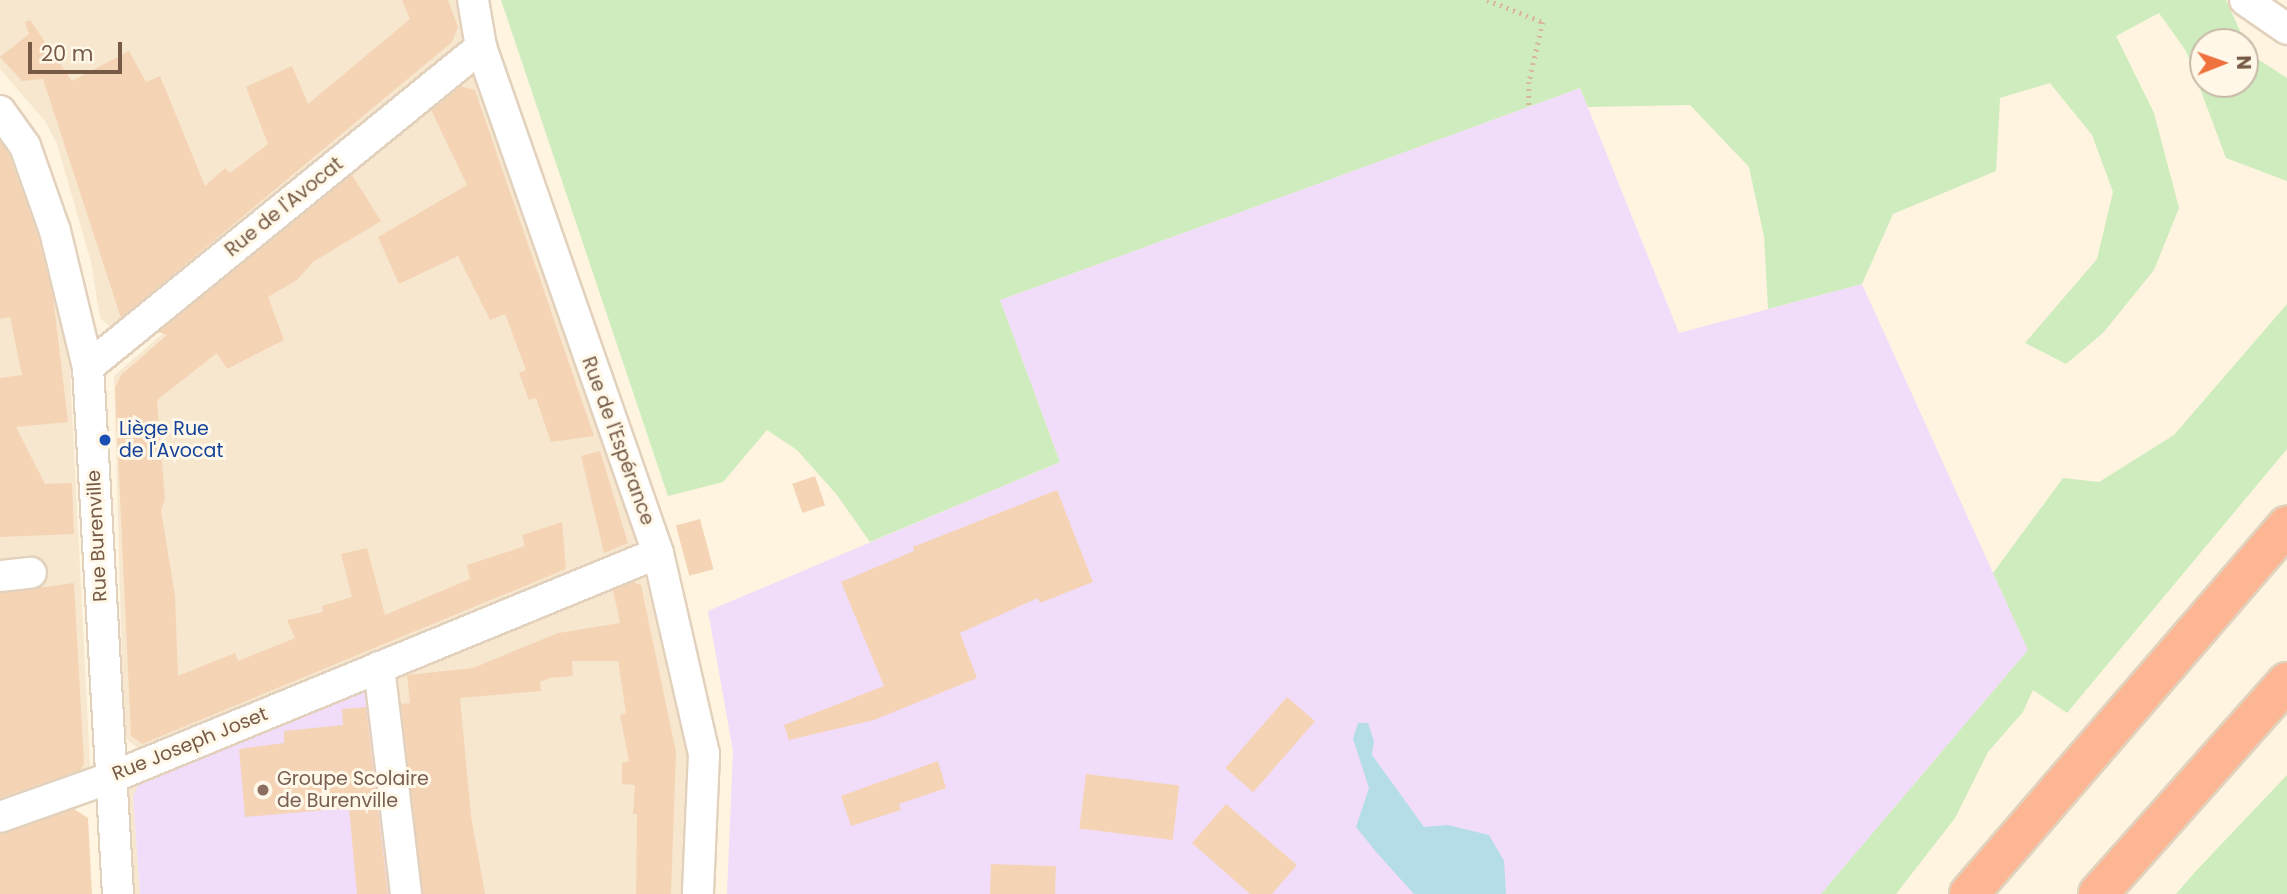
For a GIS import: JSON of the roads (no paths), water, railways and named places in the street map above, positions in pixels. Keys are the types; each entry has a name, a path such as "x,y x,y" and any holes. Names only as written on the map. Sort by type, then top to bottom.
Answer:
{"highway":[{"path":"1969,894 2287,525"},
{"path":"2098,894 2287,682"}],"street":[{"name":"Rue de l'Espérance","path":"473,0 481,47 658,553 704,754 698,894"},
{"path":"2245,0 2287,29"},
{"name":"Rue de l'Avocat","path":"88,367 481,47"},
{"name":"Rue Burenville","path":"0,111 25,146 55,231 88,367 118,894"},
{"name":"Rue Joseph Joset","path":"0,817 110,778 658,553"},
{"path":"0,576 31,572"},
{"path":"379,667 406,894"}],"water":[{"path":"1358,723 1368,723 1374,741 1372,755 1424,827 1448,825 1489,835 1504,861 1506,894 1414,894 1377,853 1356,827 1369,788 1353,739"}],"place":[{"name":"Liège Rue de l'Avocat","path":"105,440"},
{"name":"Groupe Scolaire de Burenville","path":"263,790"}]}
